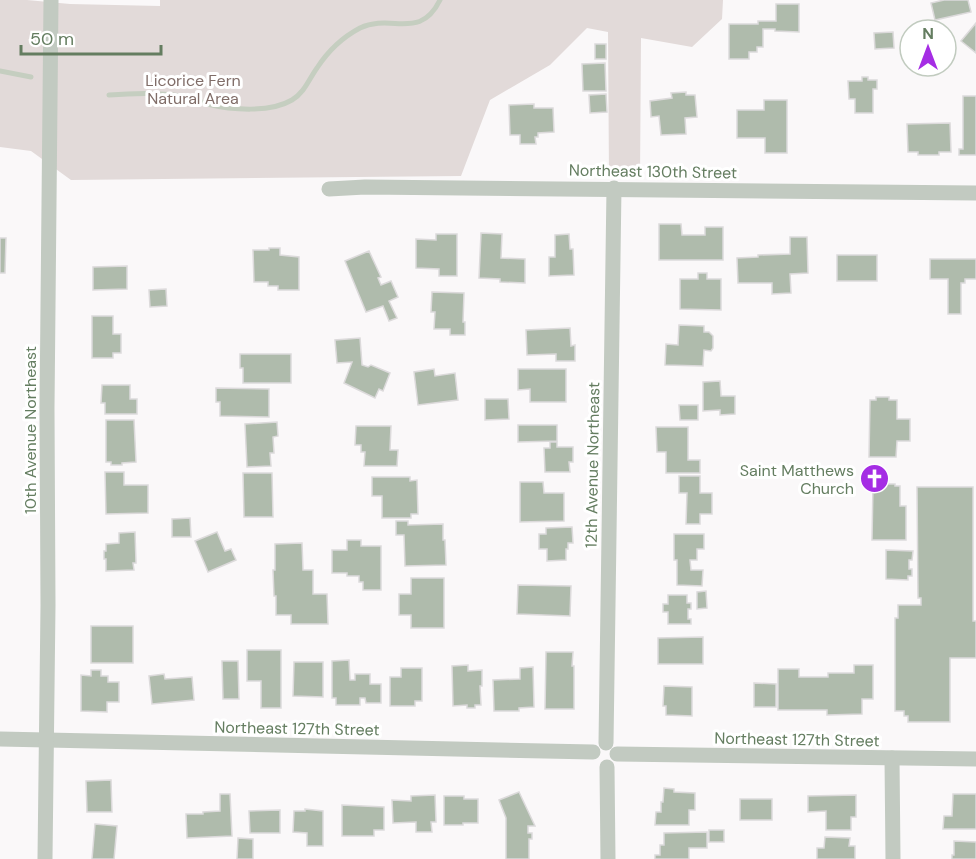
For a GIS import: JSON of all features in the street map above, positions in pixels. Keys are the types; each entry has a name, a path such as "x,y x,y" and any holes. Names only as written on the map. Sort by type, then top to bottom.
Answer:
{"street":[{"name":"10th Avenue Northeast","path":"45,859 51,0"},
{"name":"Northeast 130th Street","path":"329,189 365,187 614,188 976,193"},
{"name":"12th Avenue Northeast","path":"606,743 614,188"},
{"name":"Northeast 127th Street","path":"0,739 593,752"},
{"path":"601,743 606,743 613,745 618,754 614,763 603,767 594,760 593,752 601,743"},
{"name":"Northeast 127th Street","path":"618,754 976,759"},
{"path":"892,758 893,859"},
{"path":"607,767 608,859"}],"green space":[{"name":"Licorice Fern Natural Area","path":"0,0 160,6 160,0 723,0 722,19 692,47 641,38 640,178 609,178 608,32 587,28 550,65 490,100 461,176 71,180 31,151 0,147"}],"building":[{"path":"944,0 968,0 971,12 935,18 931,3"},
{"path":"776,4 799,4 799,32 763,29 763,47 757,47 757,52 749,52 749,59 729,59 729,24 758,24 758,21 776,21"},
{"path":"976,23 976,53 961,41"},
{"path":"893,32 894,48 875,49 874,33"},
{"path":"595,44 606,44 606,59 595,59"},
{"path":"605,63 606,91 583,91 582,64"},
{"path":"862,77 877,80 877,89 873,89 873,113 855,113 855,99 849,99 848,81 862,81"},
{"path":"686,92 686,95 695,95 697,117 685,118 686,134 661,135 659,116 651,117 650,101 672,98 671,93"},
{"path":"606,94 607,112 590,113 589,95"},
{"path":"963,96 976,96 976,155 959,155 959,149 963,149"},
{"path":"764,100 787,100 787,153 765,153 765,138 737,138 737,110 764,110"},
{"path":"534,104 534,108 553,108 554,132 538,133 538,137 535,137 536,144 520,144 520,135 510,135 509,105"},
{"path":"950,123 951,152 939,152 939,155 918,155 918,152 908,152 907,124"},
{"path":"659,224 681,224 682,235 705,235 705,227 723,227 723,260 659,260"},
{"path":"481,233 502,234 501,258 525,259 525,283 479,278"},
{"path":"436,234 457,234 457,276 439,276 439,269 416,268 416,239 436,240"},
{"path":"569,234 570,249 573,249 574,275 549,276 549,257 555,257 555,235"},
{"path":"790,237 807,237 808,273 790,274 791,293 772,294 772,283 738,283 737,258 790,254"},
{"path":"0,238 6,238 5,273 0,273"},
{"path":"269,248 280,248 280,255 299,257 299,290 278,290 278,286 268,286 268,282 254,282 253,250 269,250"},
{"path":"369,251 381,277 378,278 381,285 391,281 398,297 389,301 397,318 389,321 383,306 366,312 345,261"},
{"path":"837,255 877,255 877,281 837,281"},
{"path":"930,259 976,259 976,279 965,279 965,283 961,283 961,314 948,314 948,279 930,279"},
{"path":"127,266 127,289 93,290 93,267"},
{"path":"698,273 707,273 707,279 721,279 721,310 680,309 680,279 698,279"},
{"path":"166,289 167,306 150,307 149,290"},
{"path":"432,292 464,293 465,335 450,335 450,329 434,329 435,312 431,312"},
{"path":"92,316 113,316 113,334 121,334 121,353 113,353 113,358 92,358"},
{"path":"679,325 704,326 704,332 709,332 713,336 713,348 711,351 704,350 703,366 665,365 666,344 678,345"},
{"path":"570,328 571,346 575,345 575,361 556,361 556,354 527,355 526,330"},
{"path":"360,338 362,365 368,367 371,365 390,373 383,391 379,389 375,398 344,383 352,362 337,363 335,340"},
{"path":"240,354 291,354 291,383 243,383"},
{"path":"434,369 435,376 455,373 458,400 418,405 414,372"},
{"path":"518,369 566,369 566,402 530,402 530,389 518,390"},
{"path":"720,381 721,396 735,396 735,414 720,415 720,410 703,411 703,382"},
{"path":"102,385 130,385 130,399 137,399 137,414 105,414 105,403 101,403"},
{"path":"216,388 269,389 269,417 220,416 220,402 216,402"},
{"path":"876,397 889,397 889,400 897,400 897,419 910,419 910,441 897,441 896,457 869,457 870,400 876,400"},
{"path":"485,399 508,399 509,419 485,420"},
{"path":"679,405 698,405 698,420 680,420"},
{"path":"106,420 134,420 136,462 111,465 111,462 106,462"},
{"path":"277,422 278,436 273,437 274,453 270,453 271,466 247,467 245,424"},
{"path":"518,425 557,425 557,441 518,442"},
{"path":"356,426 391,426 390,450 398,450 397,466 364,466 365,452 361,452 361,445 355,445"},
{"path":"656,427 688,427 688,460 700,460 700,473 666,473 666,452 657,452"},
{"path":"550,442 557,442 557,447 573,447 573,462 569,462 570,472 545,472 544,448 550,448"},
{"path":"105,472 124,472 124,485 148,485 148,513 106,514"},
{"path":"243,473 272,473 273,517 244,517"},
{"path":"679,476 700,476 700,493 712,493 712,514 700,514 700,524 686,524 687,493 679,493"},
{"path":"372,477 410,477 410,481 417,480 418,514 411,514 411,518 382,518 382,496 372,496"},
{"path":"520,482 543,482 544,493 564,493 564,521 520,522"},
{"path":"873,484 900,486 900,506 906,506 906,540 872,540"},
{"path":"917,487 973,487 973,621 976,621 976,658 950,658 950,722 908,722 908,716 904,716 904,711 895,711 895,618 898,618 898,605 921,605 921,598 918,598"},
{"path":"190,518 191,537 172,537 172,519"},
{"path":"396,521 408,521 408,525 443,524 446,565 405,566 404,535 396,535"},
{"path":"572,527 573,543 568,543 566,560 547,561 547,549 539,549 539,534 546,534 546,528"},
{"path":"135,532 136,563 133,563 134,570 106,571 104,551 106,551 106,544 119,543 119,533"},
{"path":"217,532 225,551 231,549 236,560 208,572 195,541"},
{"path":"674,534 704,534 704,549 697,549 697,560 690,560 691,570 703,570 702,586 677,585"},
{"path":"347,540 361,540 361,546 381,546 381,590 363,590 363,582 359,582 359,576 332,573 332,550 347,550"},
{"path":"302,543 303,570 313,570 313,594 327,594 328,624 291,624 291,615 276,615 273,570 275,570 275,544"},
{"path":"886,550 913,551 912,560 909,560 912,576 908,576 908,580 886,579"},
{"path":"411,578 444,578 444,628 411,628 411,615 399,615 399,594 411,594"},
{"path":"518,585 571,586 570,616 517,614"},
{"path":"706,591 707,608 697,609 697,592"},
{"path":"668,595 687,595 687,603 691,603 691,609 688,609 688,619 691,619 691,624 668,624 668,612 663,612 663,604 668,604"},
{"path":"91,626 133,626 133,663 91,663"},
{"path":"703,637 703,664 658,664 658,638"},
{"path":"247,650 281,650 281,708 261,708 261,681 247,681"},
{"path":"546,652 573,652 574,709 545,709"},
{"path":"349,660 350,680 355,680 355,674 370,674 370,684 381,684 381,703 366,703 365,698 360,698 360,705 336,705 336,698 332,698 332,661"},
{"path":"222,661 238,661 239,699 223,699"},
{"path":"294,662 323,662 323,697 293,696"},
{"path":"468,665 468,671 482,670 481,705 475,705 475,708 467,708 467,705 453,706 452,666"},
{"path":"854,665 873,665 873,699 862,699 862,714 827,715 827,710 778,710 778,669 799,669 799,677 828,677 828,673 854,673"},
{"path":"533,667 534,707 519,708 519,711 494,711 493,680 520,679 520,668"},
{"path":"401,668 422,668 422,701 415,701 415,706 390,706 390,677 401,677"},
{"path":"91,670 101,670 101,676 108,676 108,682 119,682 119,702 107,702 107,712 81,711 81,675 91,676"},
{"path":"164,674 165,679 192,677 194,700 152,704 149,676"},
{"path":"754,683 776,684 776,707 754,707"},
{"path":"664,686 692,687 692,716 666,715 666,706 663,706"},
{"path":"111,780 112,812 87,812 86,781"},
{"path":"664,788 674,789 674,792 695,793 695,810 689,810 689,825 655,825 656,812 661,812"},
{"path":"519,792 535,826 528,826 528,833 532,833 532,839 529,839 529,859 506,859 506,818 499,800"},
{"path":"220,794 230,794 232,836 187,838 186,814 220,811"},
{"path":"953,794 976,794 976,829 943,829 944,816 952,816"},
{"path":"435,795 436,822 431,822 432,832 416,832 416,822 393,823 392,800 411,801 411,796"},
{"path":"856,795 856,817 851,817 851,830 826,830 826,811 808,812 808,796"},
{"path":"444,796 478,799 478,823 444,825"},
{"path":"740,799 772,799 772,820 740,820"},
{"path":"342,805 384,807 384,830 374,830 374,836 342,836"},
{"path":"305,809 323,811 323,846 307,846 307,833 293,832 294,811 305,811"},
{"path":"280,810 280,833 250,833 249,811"},
{"path":"95,824 117,826 114,859 92,859"},
{"path":"709,830 724,830 724,842 709,842"},
{"path":"707,832 707,848 689,848 689,859 655,859 655,855 660,855 660,845 664,845 664,833"},
{"path":"825,837 850,838 849,846 855,846 855,859 817,859 817,848 824,848"},
{"path":"238,838 253,839 253,859 237,859"},
{"path":"954,841 976,842 976,859 952,859"}],"waterway":[{"path":"109,95 145,93 188,97 207,104 239,109 273,107 292,100 300,93 336,45 360,28 372,24 404,24 424,20 440,0"},
{"path":"0,71 31,77"}],"place":[{"name":"Saint Matthews Church","path":"875,479"}]}
